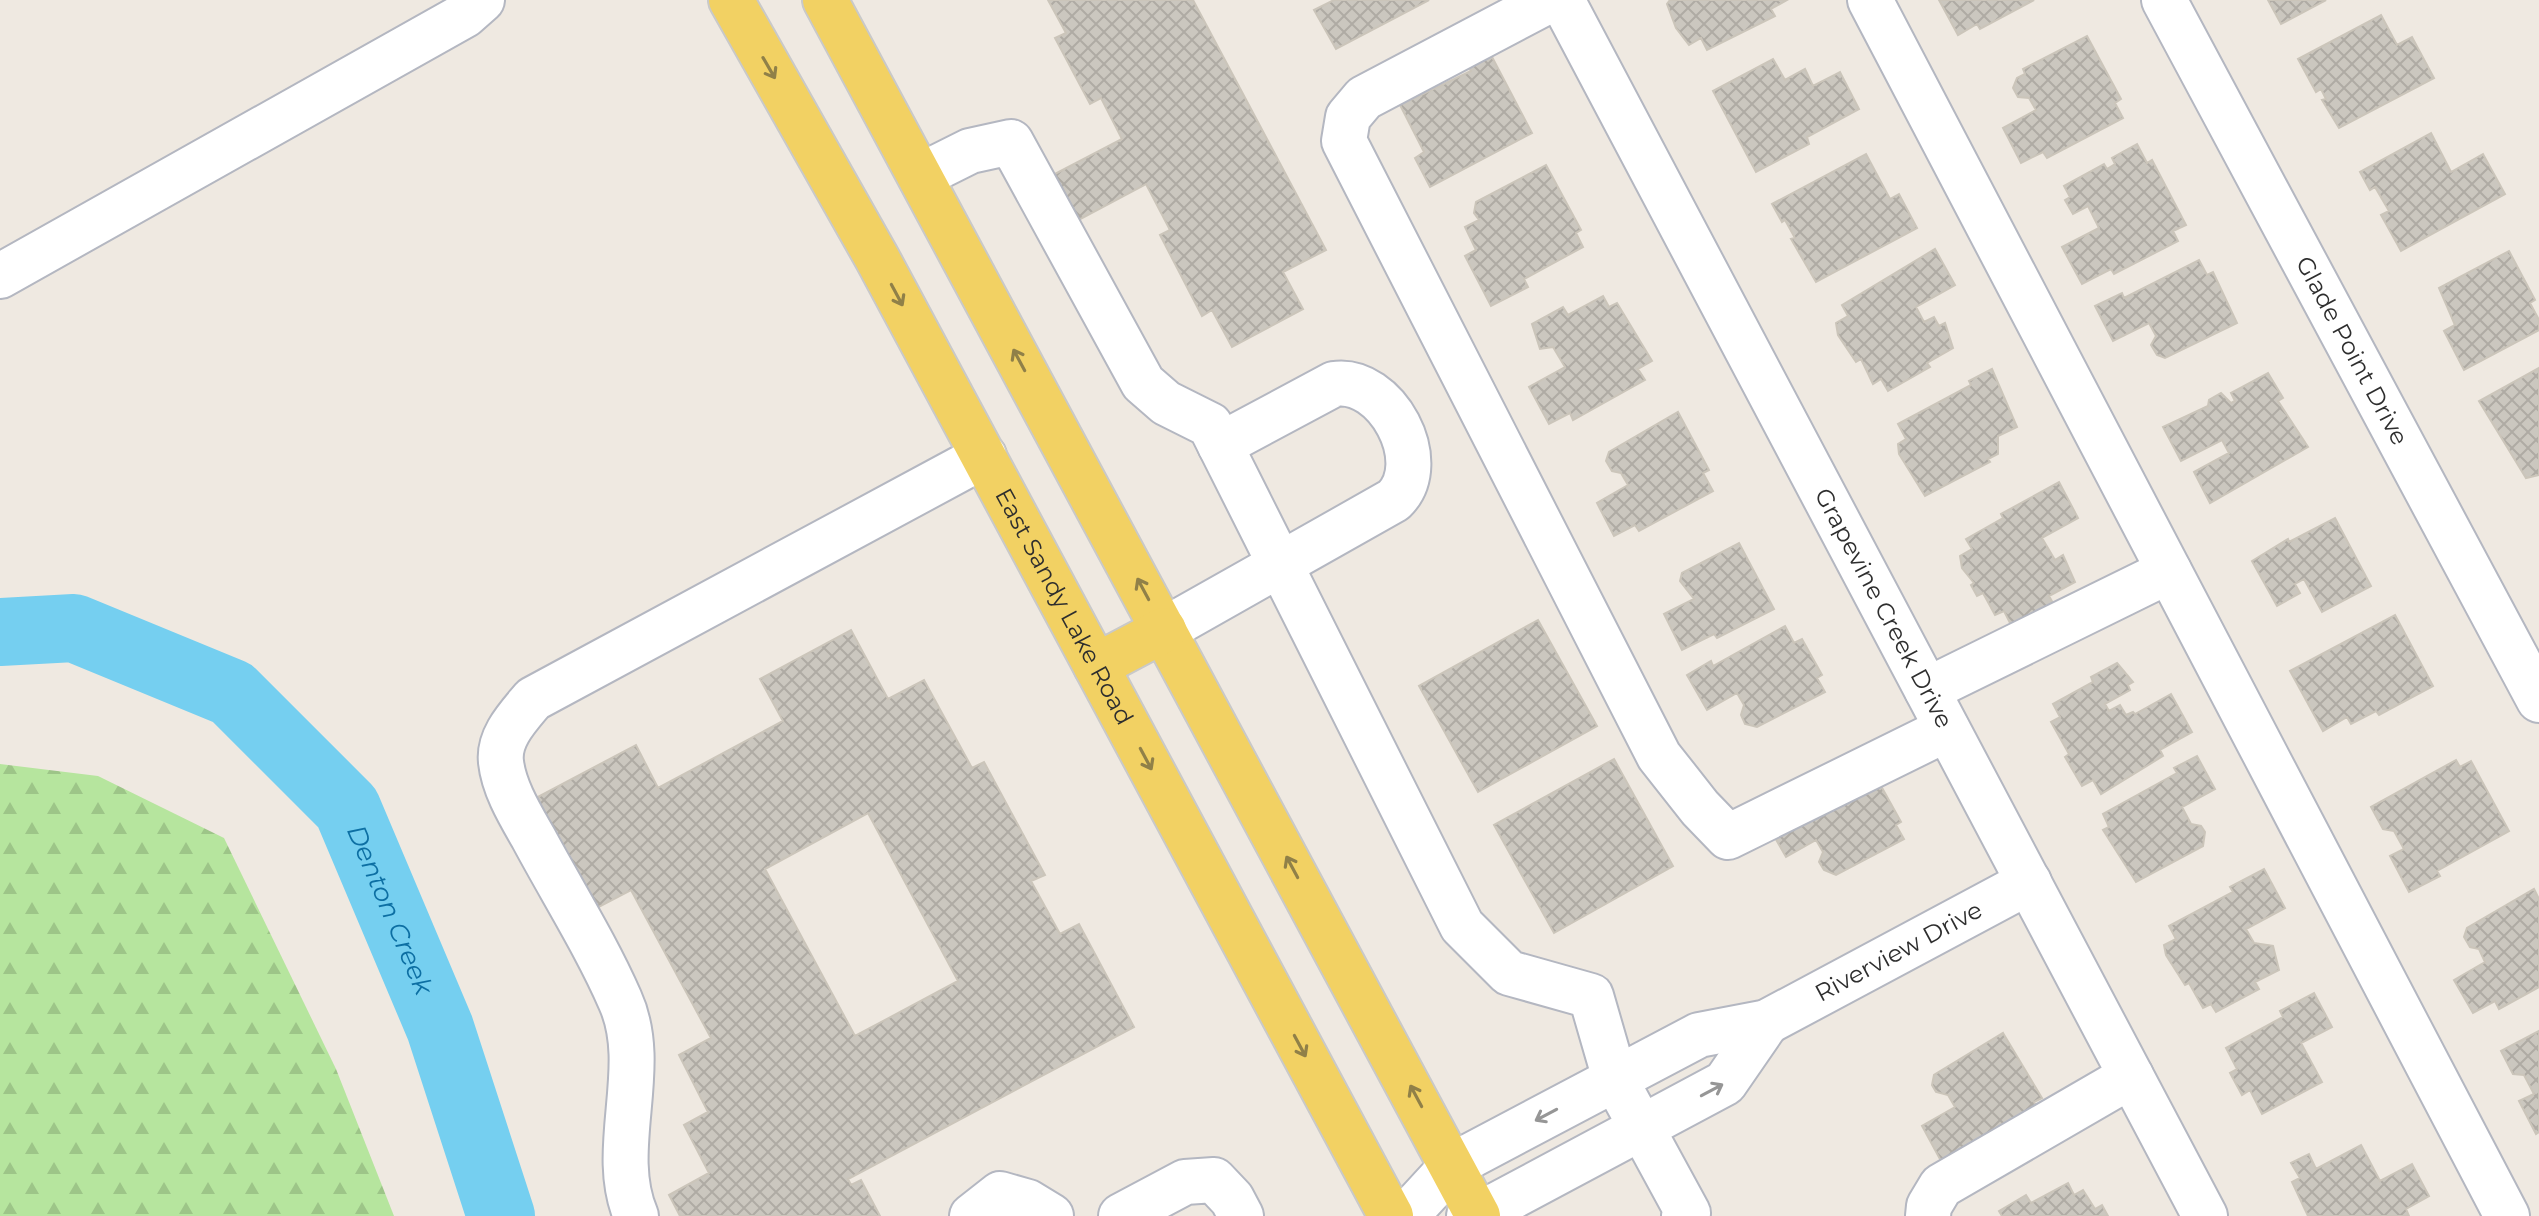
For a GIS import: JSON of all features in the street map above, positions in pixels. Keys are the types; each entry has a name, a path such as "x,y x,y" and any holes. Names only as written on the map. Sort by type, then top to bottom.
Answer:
{"main road":[{"name":"East Sandy Lake Road","path":"731,0 984,456 1391,1216"},
{"path":"825,0 1453,1165 1475,1216"},
{"path":"1096,666 1164,630"}],"street":[{"path":"0,276 465,15 482,0"},
{"path":"1550,0 1364,98 1348,117 1344,141 1659,756 1728,837 1947,729"},
{"name":"Grapevine Creek Drive","path":"1562,0 2205,1216"},
{"path":"1870,0 2507,1216"},
{"name":"Glade Point Drive","path":"2164,0 2539,700"},
{"path":"920,176 970,151 1011,142 1143,383 1166,403 1210,425 1462,926 1509,973 1591,996 1615,1079 1688,1213 1684,1216"},
{"path":"1164,630 1403,491 1409,464 1403,436 1372,394 1350,382 1334,384 1220,445"},
{"path":"636,1216 628,1199 632,1050 622,1003 514,801 500,760 506,733 533,699 984,456"},
{"path":"1927,690 2169,571"},
{"name":"Riverview Drive","path":"1406,1216 1453,1165 1699,1035 1767,1022 2029,882"},
{"name":"Riverview Drive","path":"1475,1216 1725,1083 1767,1022"},
{"path":"1928,1216 1929,1206 1941,1186 2131,1076"},
{"path":"1121,1216 1185,1182 1214,1180 1241,1216"},
{"path":"972,1216 1000,1194 1028,1202 1051,1216"}],"green space":[{"path":"0,764 98,776 224,838 336,1069 394,1216 0,1216"}],"building":[{"path":"1048,0 1193,0 1326,250 1283,272 1303,309 1232,347 1212,310 1202,316 1160,235 1170,230 1146,184 1075,222 1051,176 1122,139 1101,98 1090,104 1055,38 1066,33"},
{"path":"1334,0 1429,0 1336,49 1314,10"},
{"path":"1670,0 1787,0 1771,9 1775,16 1707,50 1701,38 1689,45 1676,28 1667,4"},
{"path":"1939,0 2034,0 1980,29 1977,24 1958,35"},
{"path":"2268,0 2326,0 2281,24"},
{"path":"2381,15 2397,45 2412,37 2434,78 2339,128 2322,100 2326,99 2321,89 2316,92 2298,59"},
{"path":"2087,36 2121,99 2115,103 2123,118 2047,158 2043,152 2021,163 2003,128 2036,110 2029,98 2018,97 2013,88 2017,78 2025,74 2023,69"},
{"path":"1491,55 1532,133 1430,187 1415,158 1424,152 1400,105 1471,71 1469,67"},
{"path":"1773,59 1785,80 1805,69 1813,86 1840,72 1859,109 1807,137 1809,144 1756,172 1713,91"},
{"path":"2431,133 2451,172 2483,154 2505,194 2401,251 2381,215 2389,211 2375,187 2370,190 2360,172"},
{"path":"2137,144 2147,163 2152,160 2186,225 2173,231 2178,241 2114,274 2111,269 2082,284 2062,247 2099,228 2088,206 2073,214 2065,200 2070,197 2064,186 2104,164 2107,169 2115,164 2112,158"},
{"path":"1866,154 1890,199 1899,194 1917,228 1816,282 1791,239 1795,238 1785,220 1782,222 1772,204"},
{"path":"1546,165 1581,230 1576,233 1583,247 1524,279 1528,287 1491,306 1465,256 1476,250 1465,227 1479,220 1474,213 1476,202"},
{"path":"1935,249 1955,285 1916,307 1924,322 1934,317 1939,326 1945,323 1953,348 1927,363 1930,367 1888,391 1881,379 1873,384 1861,359 1856,362 1838,335 1836,323 1848,316 1842,305"},
{"path":"2509,251 2535,300 2530,303 2539,320 2539,330 2464,370 2444,331 2455,325 2439,288"},
{"path":"2199,260 2207,275 2213,272 2237,323 2165,358 2157,355 2151,345 2156,336 2149,323 2113,341 2095,306 2122,293 2124,298"},
{"path":"1603,296 1609,307 1617,303 1652,361 1638,369 1645,380 1573,420 1570,413 1549,424 1529,387 1565,367 1553,347 1540,349 1532,324 1563,307 1568,315"},
{"path":"2539,368 2539,475 2526,478 2479,401"},
{"path":"1992,369 2017,427 1998,436 1998,454 1988,459 1990,462 1925,496 1899,454 1898,444 1906,439 1898,424 1971,385 1969,381"},
{"path":"2268,373 2283,398 2278,401 2308,447 2210,503 2194,472 2229,453 2222,440 2181,461 2163,427 2208,406 2209,400 2221,393 2231,403 2235,401 2231,393"},
{"path":"1678,412 1709,470 1703,473 1713,491 1639,531 1635,525 1614,536 1597,503 1628,485 1621,473 1612,471 1606,461 1609,452"},
{"path":"2059,482 2078,518 2042,538 2055,560 2063,555 2075,582 2049,596 2053,603 2011,625 2004,611 1995,615 1983,593 1977,596 1971,585 1974,583 1962,568 1960,556 1972,549 1966,539 2003,518 2001,514"},
{"path":"2335,518 2371,586 2322,612 2304,579 2295,584 2300,593 2277,606 2252,561 2288,539 2289,542"},
{"path":"1739,543 1774,609 1717,638 1714,634 1682,650 1664,614 1694,599 1680,581 1682,573"},
{"path":"2395,615 2433,686 2379,715 2376,711 2351,724 2347,717 2323,731 2290,671"},
{"path":"1538,620 1597,726 1478,792 1419,686"},
{"path":"1785,626 1794,643 1802,639 1822,675 1817,678 1825,692 1757,727 1745,724 1741,715 1744,705 1737,693 1707,710 1687,675 1711,661 1713,666"},
{"path":"851,630 888,699 924,680 972,768 984,762 1045,875 1031,881 1060,934 1079,924 1134,1027 848,1179 851,1185 861,1180 880,1216 680,1216 669,1195 709,1173 684,1125 708,1112 679,1055 711,1038 631,890 595,909 536,798 636,745 658,788 783,721 760,679","holes":["868,813 958,981 855,1036 765,869"]},
{"path":"2117,663 2133,682 2128,685 2130,690 2105,704 2109,711 2120,705 2126,715 2135,714 2171,694 2192,732 2160,750 2163,756 2101,794 2093,780 2082,786 2065,757 2069,754 2051,722 2060,717 2053,704 2093,682 2091,677"},
{"path":"2197,756 2215,789 2182,807 2191,824 2201,826 2205,832 2203,846 2136,882 2103,830 2109,827 2103,814 2177,773 2174,768"},
{"path":"1614,759 1673,866 1554,933 1494,825"},
{"path":"2456,760 2460,767 2471,761 2509,831 2437,871 2440,876 2409,892 2390,856 2404,849 2394,831 2383,829 2371,807"},
{"path":"1864,774 1873,791 1881,786 1901,822 1896,825 1904,839 1836,875 1824,870 1819,862 1823,852 1816,840 1786,857 1766,822"},
{"path":"2264,869 2285,908 2246,929 2254,943 2273,946 2279,970 2255,982 2259,989 2216,1012 2211,1004 2203,1008 2189,983 2185,985 2166,955 2164,945 2176,939 2169,926 2233,892 2230,887"},
{"path":"2534,889 2539,899 2539,987 2499,1009 2495,1001 2473,1013 2454,980 2485,962 2479,949 2470,947 2464,937 2467,928"},
{"path":"2314,993 2332,1027 2301,1043 2322,1082 2262,1114 2250,1090 2242,1095 2230,1073 2237,1069 2226,1048 2283,1017 2280,1011"},
{"path":"2539,1031 2539,1132 2536,1134 2519,1101 2534,1094 2524,1075 2513,1074 2501,1051"},
{"path":"2003,1033 2042,1098 2034,1102 2040,1112 1941,1161 1922,1126 1955,1107 1948,1095 1936,1092 1932,1085 1934,1075"},
{"path":"2361,1145 2380,1181 2412,1164 2429,1196 2406,1209 2409,1216 2308,1216 2292,1182 2300,1178 2291,1163 2309,1154 2316,1169"},
{"path":"2068,1183 2074,1195 2083,1190 2095,1209 2102,1205 2108,1216 2002,1216 1999,1211 2026,1195 2031,1203"}],"waterway":[{"name":"Denton Creek","path":"0,632 74,628 232,693 347,808 440,1028 501,1216"}]}
